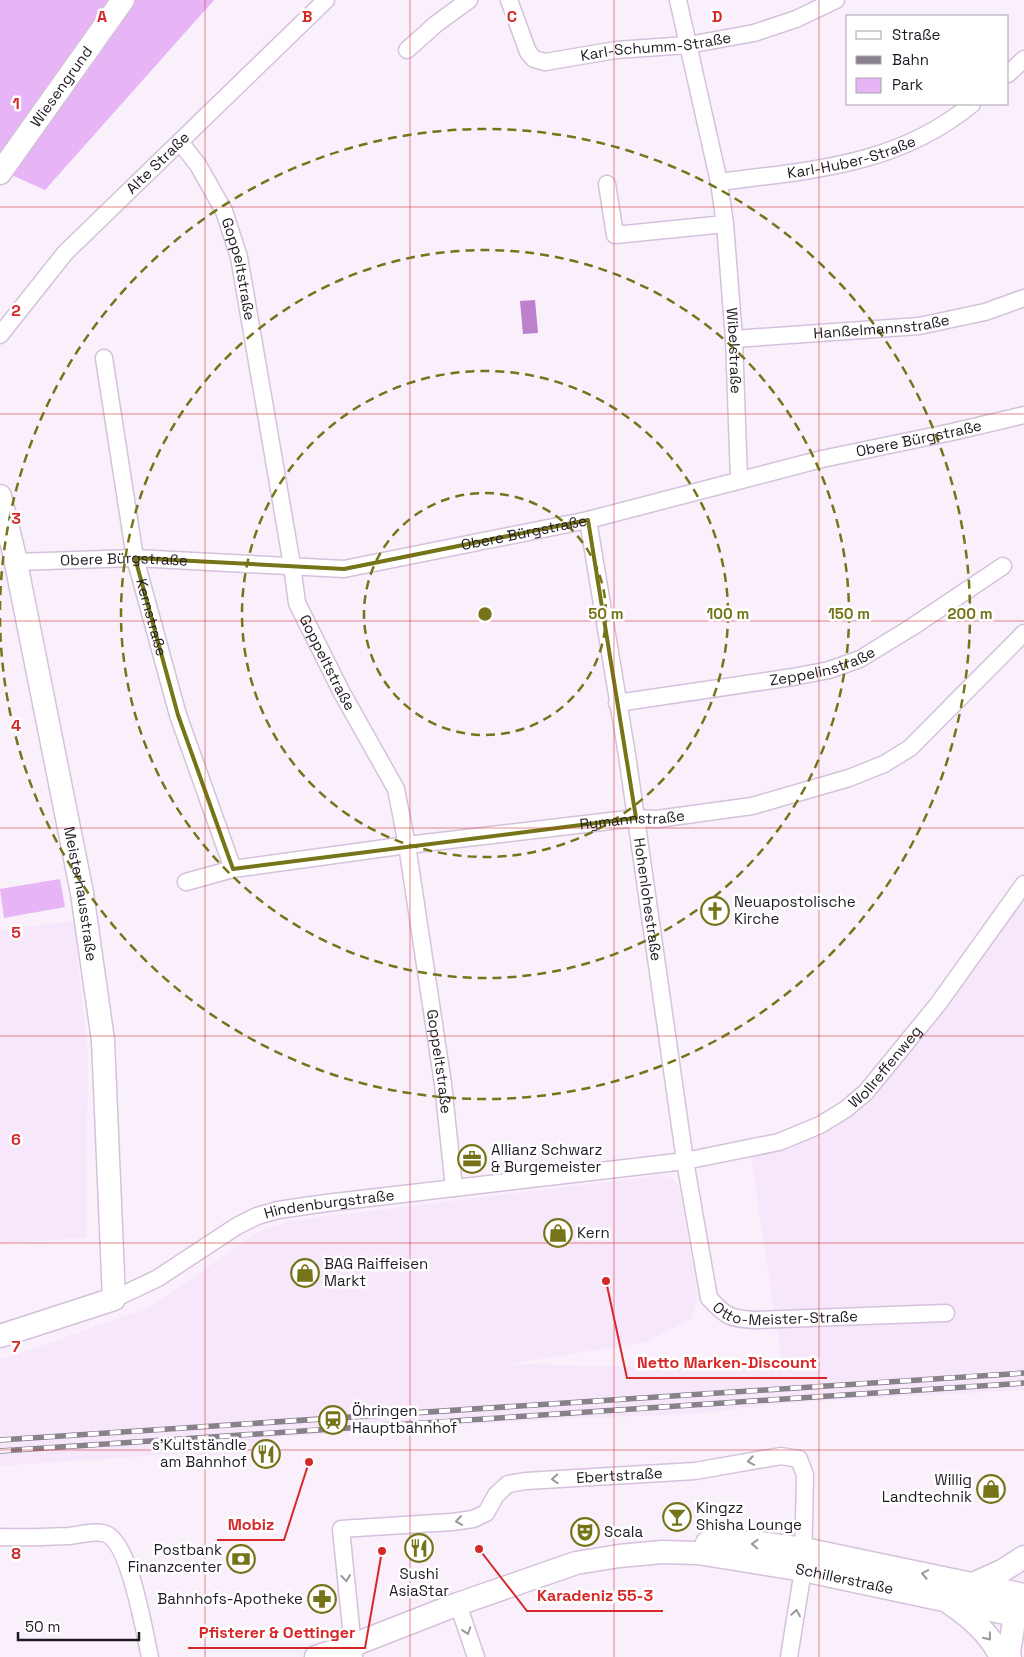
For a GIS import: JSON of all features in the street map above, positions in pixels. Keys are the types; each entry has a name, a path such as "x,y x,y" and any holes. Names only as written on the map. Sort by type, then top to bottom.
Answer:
{"street":[{"name":"Wiesengrund","path":"0,173 123,0"},
{"name":"Alte Straße","path":"0,335 65,253 266,56 326,0"},
{"path":"408,50 436,24 470,0"},
{"name":"Karl-Schumm-Straße","path":"509,0 528,52 534,59 544,62 616,50 688,45 754,33 796,19 836,0"},
{"name":"Wibelstraße","path":"678,0 719,182 725,224 734,339 739,479"},
{"path":"1009,73 1024,59"},
{"name":"Karl-Huber-Straße","path":"719,182 830,167 876,156 919,139 971,105"},
{"name":"Goppeltstraße","path":"180,142 198,165 224,211 239,257 297,603 342,693 396,789 407,845 443,1084 454,1188"},
{"path":"607,184 615,235 725,224"},
{"name":"Hanßelmannstraße","path":"734,339 919,326 985,312 1024,298"},
{"name":"Kernstraße","path":"104,358 135,558 178,714 233,869"},
{"name":"Obere Bürgstraße","path":"16,562 135,558 344,569 588,520 739,479 822,459 1024,415"},
{"name":"Meisterhausstraße","path":"0,496 16,562 82,893 103,1040 114,1298"},
{"name":"Hohenlohestraße","path":"588,520 636,818 685,1160"},
{"name":"Zeppelinstraße","path":"617,704 793,677 836,668 864,658 1003,566"},
{"name":"Rymannstraße","path":"186,882 233,869 407,845 636,818 657,819 752,806 849,778 884,764 910,748 1024,633"},
{"name":"Wollreffenweg","path":"685,1160 779,1142 820,1125 846,1109 866,1092 938,1004 1024,884"},
{"name":"Hindenburgstraße","path":"0,1336 114,1298 158,1278 237,1226 257,1216 278,1210 685,1160"},
{"name":"Otto-Meister-Straße","path":"685,1160 709,1298 722,1312 735,1319 756,1320 946,1313"},
{"name":"Ebertstraße","path":"354,1651 341,1529 473,1519 486,1512 496,1495 508,1484 526,1481 695,1471 782,1456 799,1459 805,1475 803,1560 789,1657"},
{"path":"0,1537 53,1536 93,1532 105,1534 114,1539 123,1553 129,1568 150,1657"},
{"name":"Schillerstraße","path":"316,1657 354,1651 458,1604 576,1563 662,1552 698,1552 803,1560 973,1584 1022,1606"},
{"path":"973,1584 1002,1572 1024,1558"},
{"name":"Schillerstraße","path":"803,1560 944,1599 1022,1606"},
{"path":"944,1599 966,1614 981,1628 997,1648 1001,1657"},
{"path":"458,1604 476,1657"},
{"path":"1010,1657 1009,1652 1022,1606"}],"highlighted area":[{"path":"588,520 636,818 233,869 178,715 135,558 344,569"}],"shaded area":[{"path":"535,300 538,333 523,334 520,301"},
{"path":"1024,892 1024,1390 787,1403 706,1413 543,1420 268,1438 248,1453 194,1457 189,1453 0,1466 0,1360 149,1308 258,1232 289,1221 663,1175 674,1179 679,1186 698,1298 690,1320 646,1342 509,1364 783,1370 750,1151 847,1107"},
{"path":"74,921 88,1054 86,1238 0,1243 0,930"}],"green space":[{"path":"0,0 214,0 45,190 0,170"},
{"path":"60,879 65,907 4,918 0,889"}],"railway":[{"path":"0,1440 1024,1373"},
{"path":"0,1451 1024,1383"}],"place":[{"name":"Neuapostolische Kirche","path":"715,911"},
{"name":"Allianz Schwarz & Burgemeister","path":"472,1159"},
{"name":"Kern","path":"558,1233"},
{"name":"BAG Raiffeisen Markt","path":"305,1273"},
{"name":"Netto Marken-Discount","path":"606,1281"},
{"name":"Öhringen Hauptbahnhof","path":"333,1420"},
{"name":"s'Kultständle am Bahnhof","path":"266,1454"},
{"name":"Mobiz","path":"309,1462"},
{"name":"Willig Landtechnik","path":"991,1489"},
{"name":"Kingzz Shisha Lounge","path":"677,1517"},
{"name":"Scala","path":"585,1532"},
{"name":"Sushi AsiaStar","path":"419,1548"},
{"name":"Karadeniz 55-3","path":"479,1549"},
{"name":"Pfisterer & Oettinger","path":"382,1551"},
{"name":"Postbank Finanzcenter","path":"241,1559"},
{"name":"Bahnhofs-Apotheke","path":"322,1599"}]}
